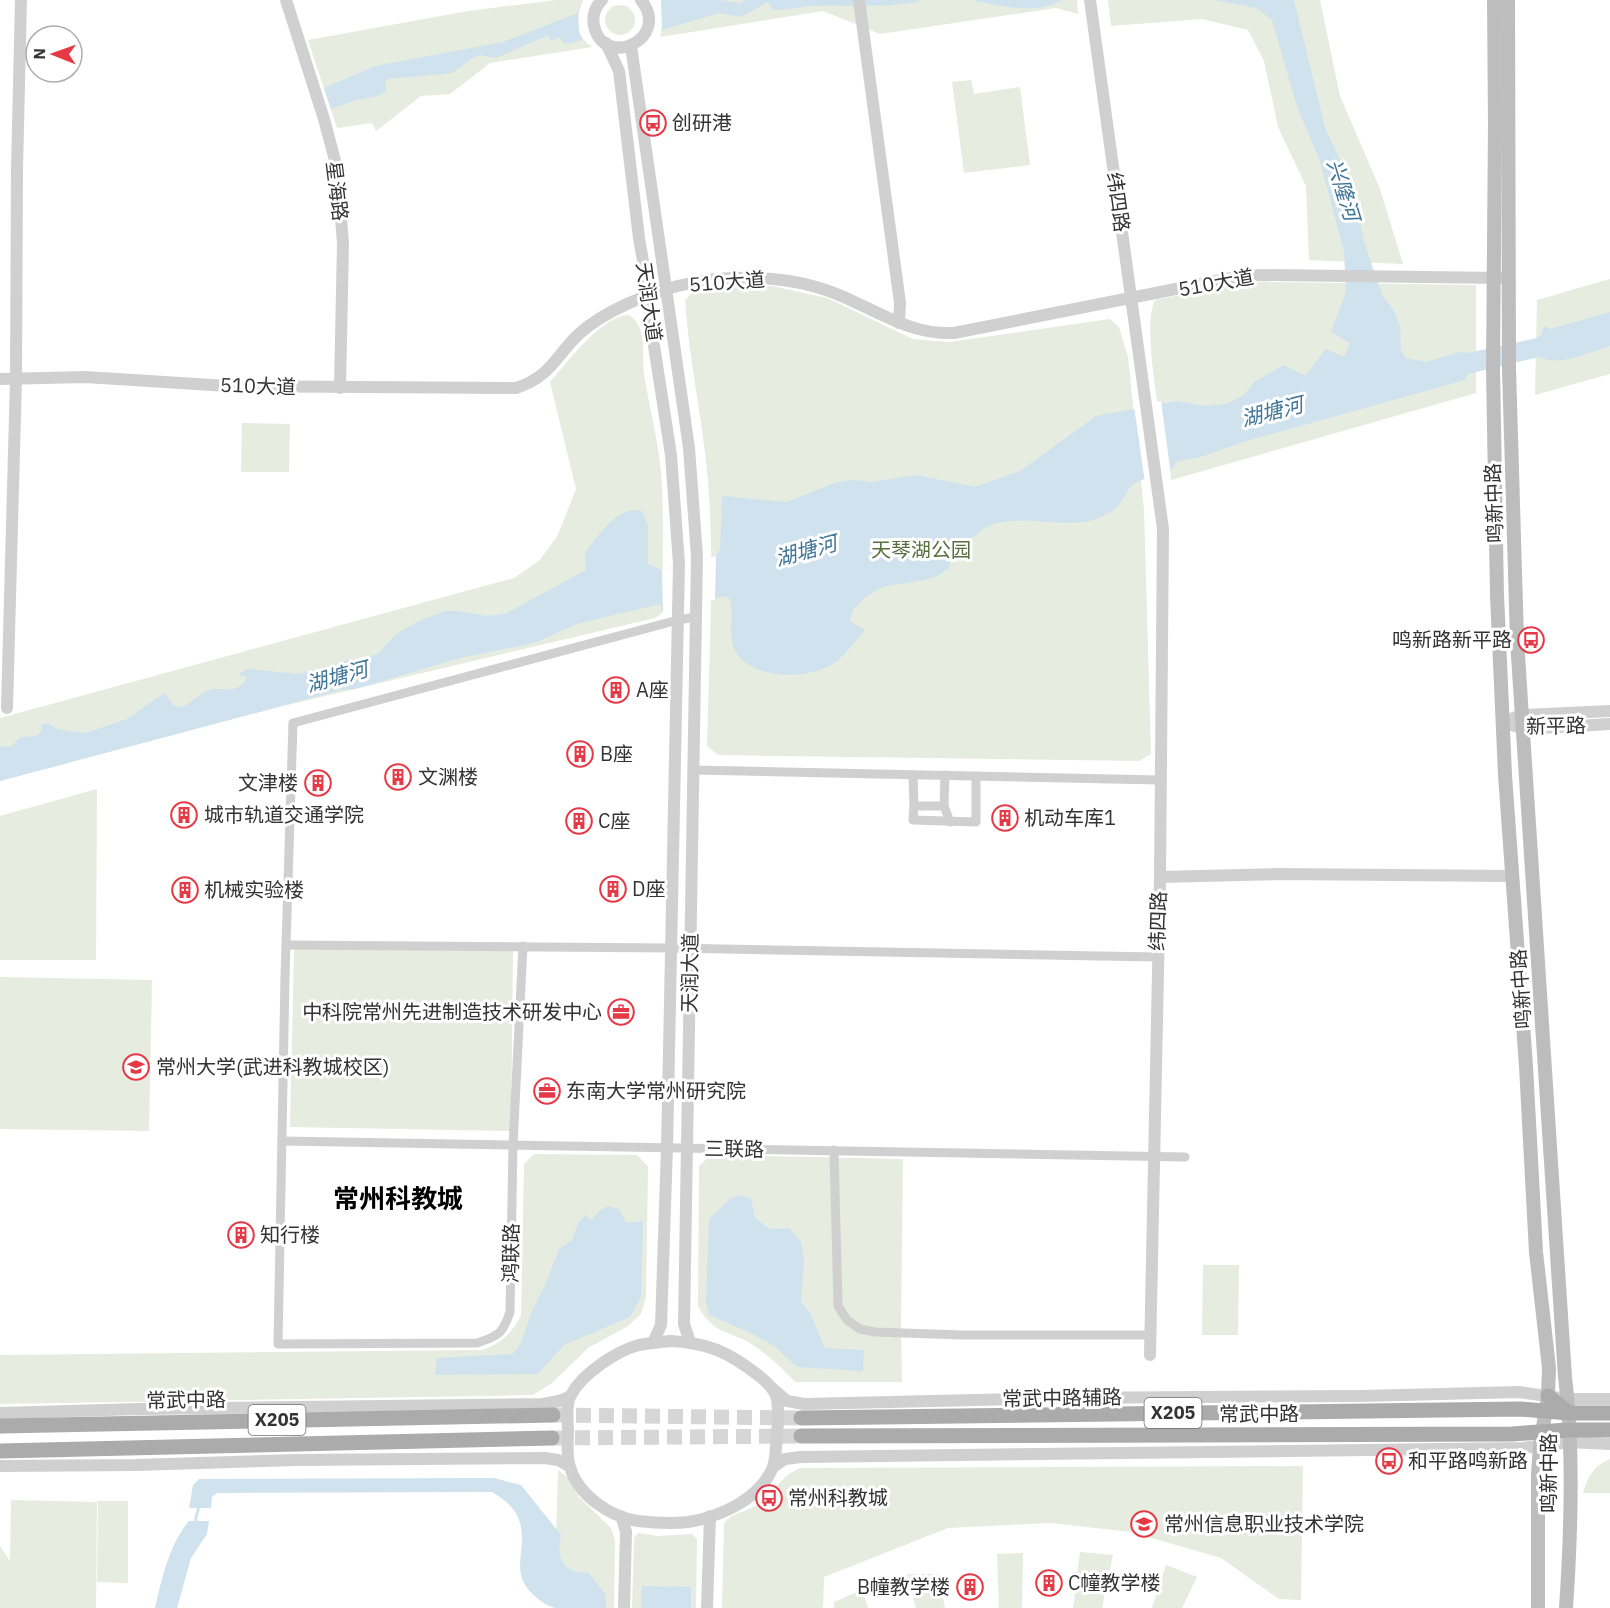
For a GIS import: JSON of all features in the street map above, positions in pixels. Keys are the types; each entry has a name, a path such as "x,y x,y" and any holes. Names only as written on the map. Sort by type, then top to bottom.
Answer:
{"main road":[{"name":"鸣新中路","path":"1494,0 1493,369 1497,595 1536,1252 1548,1368 1547,1403 1542,1439 1538,1608"},
{"name":"鸣新中路","path":"1508,0 1509,368 1517,640 1568,1406 1573,1434 1566,1608"},
{"name":"常武中路","path":"801,1418 1520,1409 1547,1403 1610,1413"},
{"name":"常武中路","path":"0,1426 554,1415"},
{"name":"常武中路","path":"801,1436 1542,1439 1610,1430"},
{"name":"X205","path":"0,1451 552,1438"}],"street":[{"path":"7,708 16,379 21,0"},
{"name":"星海路","path":"286,0 324,119 336,168 343,243 340,388"},
{"name":"天润大道","path":"602,0 595,10 593,19 595,28 606,43 619,72 639,238 650,296 650,320 671,455 679,564 668,1148 661,1325 653,1343"},
{"path":"606,43 623,48 631,46 645,35 648,27 647,9 641,0"},
{"name":"纬四路","path":"1090,0 1164,529 1160,877 1150,1355"},
{"path":"860,6 900,303 899,323"},
{"name":"天润大道","path":"631,46 689,448 697,556 684,1324 690,1342"},
{"name":"510大道","path":"0,379 85,377 228,386 516,388 541,377 580,333 598,320 633,301 679,285 728,279 776,279 802,284 837,294 899,323 934,334 954,333 1231,278 1260,275 1509,278"},
{"path":"283,1141 293,723 679,614 696,617"},
{"name":"新平路","path":"1523,722 1610,711"},
{"name":"新平路","path":"1503,722 1610,724"},
{"path":"694,770 1160,780"},
{"path":"913,775 914,806 910,821 950,822 976,822 976,776"},
{"path":"945,776 944,806 950,822"},
{"path":"914,806 944,806"},
{"path":"1160,877 1278,874 1512,876"},
{"path":"286,945 671,948 1157,957"},
{"name":"鸿联路","path":"283,1141 278,1344 477,1343 495,1337 504,1328 510,1311 513,1145 523,946"},
{"name":"三联路","path":"283,1141 1185,1156"},
{"path":"834,1150 838,1306 847,1320 860,1329 875,1332 961,1335 1150,1335"},
{"path":"671,1341 690,1342 727,1353 751,1369 772,1388 777,1398 778,1423 773,1467 761,1487 734,1506 710,1516 688,1522 670,1523 622,1518 593,1501 577,1483 569,1466 567,1408 569,1397 586,1376 610,1359 638,1346 671,1341"},
{"name":"常武中路辅路","path":"772,1388 786,1401 804,1404 1519,1392 1547,1403"},
{"path":"0,1413 543,1404 569,1397"},
{"path":"1568,1406 1610,1399"},
{"path":"1573,1434 1610,1444"},
{"path":"773,1467 785,1459 801,1457 1523,1448 1542,1439"},
{"path":"0,1466 545,1458 558,1460 569,1466"},
{"path":"707,1608 710,1516"},
{"path":"622,1518 626,1532 624,1608"}],"green space":[{"path":"556,0 583,0 578,26 582,37 592,47 490,63 450,94 421,96 376,131 372,123 337,128 308,40 468,11"},
{"path":"661,0 1077,0 1078,14 1056,8 880,34 823,11 660,37 663,21"},
{"path":"1108,0 1320,0 1340,96 1380,189 1403,264 1309,260 1306,186 1278,127 1264,61 1248,30 1202,19 1111,26"},
{"path":"620,5 631,9 635,20 631,31 620,35 609,31 605,20 609,9"},
{"path":"971,80 974,94 1020,87 1030,165 964,173 952,82"},
{"path":"1610,279 1610,374 1535,395 1537,300"},
{"path":"1262,282 1476,285 1476,393 1171,480 1152,360 1151,315 1155,300 1234,284"},
{"name":"天琴湖公园","path":"743,286 772,286 827,298 913,339 949,342 1110,319 1119,327 1128,357 1144,510 1151,754 1139,761 718,755 707,746 711,613 710,514 706,458 685,300 694,291 705,292"},
{"path":"629,315 642,334 644,374 661,474 663,612 655,618 279,707 0,781 0,718 514,578 539,561 558,535 576,489 550,382 596,331 618,317"},
{"path":"242,423 290,424 289,472 241,472"},
{"path":"97,789 96,960 0,960 0,816"},
{"path":"294,949 513,950 511,1131 290,1127"},
{"path":"0,977 152,980 149,1131 0,1129"},
{"path":"534,1154 637,1155 648,1166 646,1297 641,1314 628,1326 588,1348 552,1383 533,1395 0,1404 0,1355 483,1350 490,1347 505,1337 521,1316 524,1164"},
{"path":"711,1155 903,1159 902,1382 795,1382 759,1349 722,1331 704,1316 698,1306 699,1166"},
{"path":"1203,1265 1239,1265 1238,1335 1202,1335"},
{"path":"1610,1459 1610,1493 1583,1493 1592,1472"},
{"path":"1303,1466 1301,1600 1279,1599 1221,1558 1131,1532 1051,1523 948,1528 824,1577 823,1608 722,1608 724,1523 763,1501 788,1475 801,1468"},
{"path":"558,1470 568,1478 579,1497 611,1528 615,1541 614,1608 554,1608"},
{"path":"11,1500 97,1502 96,1608 0,1608 0,1546 10,1561"},
{"path":"98,1501 128,1501 128,1583 97,1582"},
{"path":"638,1533 658,1536 692,1534 697,1539 696,1608 632,1608 634,1538"},
{"path":"1080,1552 1113,1555 1102,1608 1073,1608"},
{"path":"1023,1553 1022,1608 999,1608 997,1554"},
{"path":"1166,1565 1197,1577 1182,1608 1152,1608"},
{"path":"907,1574 938,1574 945,1608 916,1608"},
{"path":"862,1590 868,1608 834,1608 834,1602"}],"water":[{"path":"661,0 721,0 740,3 745,0 920,0 891,5 810,6 783,10 773,10 768,2 741,17 719,13 662,30"},
{"path":"972,0 1061,0 1041,7 1017,8"},
{"path":"1213,0 1294,0 1325,128 1352,185 1365,245 1383,297 1394,311 1400,327 1401,351 1406,358 1426,362 1459,352 1468,353 1537,338 1541,335 1544,326 1550,329 1610,312 1610,346 1565,359 1547,360 1539,357 1468,374 1465,380 1243,442 1201,457 1178,461 1162,476 1135,483 1116,508 1096,519 1069,523 1008,521 995,524 983,529 960,547 954,553 949,568 937,576 887,586 863,599 853,610 850,621 865,630 837,661 814,672 785,675 757,669 746,663 734,649 731,635 730,599 725,596 663,612 660,604 577,624 534,643 460,658 355,689 341,690 0,781 0,746 11,747 20,737 36,736 41,732 42,724 48,723 57,729 86,733 127,719 164,693 174,706 183,707 212,689 231,690 246,680 245,675 240,676 240,673 247,669 299,674 378,654 396,634 419,621 445,611 486,616 505,614 586,570 585,553 602,531 616,517 633,510 642,511 648,526 648,564 662,570 716,556 720,549 722,496 787,502 837,482 853,480 872,482 917,475 975,487 1020,471 1096,416 1177,401 1204,406 1226,404 1244,395 1254,382 1284,365 1305,376 1326,349 1344,357 1350,343 1331,332 1346,292 1344,252 1320,161 1297,107 1272,20 1257,8"},
{"path":"578,13 582,40 564,44 560,37 551,41 549,35 496,58 481,55 474,57 452,73 389,79 386,81 386,91 375,97 356,100 331,109 324,88 375,66 503,42"},
{"path":"740,1195 751,1199 755,1218 770,1229 789,1228 801,1242 804,1259 801,1301 811,1315 825,1348 864,1350 863,1371 797,1367 774,1346 749,1332 709,1315 706,1302 709,1219 731,1198"},
{"path":"608,1206 619,1209 626,1223 643,1221 641,1297 630,1317 564,1345 538,1374 435,1375 437,1358 513,1354 521,1343 531,1313 559,1249 572,1240 578,1224 585,1215 592,1220 598,1212"},
{"path":"494,1478 521,1485 561,1535 559,1551 563,1563 573,1570 589,1573 606,1595 606,1608 555,1608 544,1603 527,1588 520,1571 522,1537 517,1515 511,1506 492,1492 217,1493 212,1497 211,1508 189,1508 193,1485 199,1479"},
{"path":"189,1521 209,1521 207,1534 191,1558 177,1608 155,1608 171,1551"},
{"path":"642,1586 691,1587 691,1608 641,1608"}],"pier":[{"path":"1161,401 1171,475 1145,483 1134,406"},
{"path":"716,556 715,600 663,612 662,570"}],"waterway":[{"path":"195,1522 199,1506"}],"tunnel":[{"path":"553,1415 801,1418"},
{"path":"552,1438 801,1436"}],"place":[{"name":"创研港","path":"653,123"},
{"name":"鸣新路新平路","path":"1531,640"},
{"name":"A座","path":"616,690"},
{"name":"B座","path":"580,754"},
{"name":"文渊楼","path":"398,777"},
{"name":"文津楼","path":"318,783"},
{"name":"城市轨道交通学院","path":"184,815"},
{"name":"机动车库1","path":"1005,818"},
{"name":"C座","path":"579,821"},
{"name":"D座","path":"613,889"},
{"name":"机械实验楼","path":"185,890"},
{"name":"中科院常州先进制造技术研发中心","path":"621,1012"},
{"name":"常州大学(武进科教城校区)","path":"136,1067"},
{"name":"东南大学常州研究院","path":"547,1091"},
{"name":"知行楼","path":"241,1235"},
{"name":"和平路鸣新路","path":"1389,1461"},
{"name":"常州科教城","path":"769,1498"},
{"name":"常州信息职业技术学院","path":"1144,1524"},
{"name":"C幢教学楼","path":"1049,1583"},
{"name":"B幢教学楼","path":"970,1587"}],"district":[{"name":"常州科教城","path":"398,1199"}],"water label":[{"name":"兴隆河","path":"1343,190"},
{"name":"湖塘河","path":"1272,412"},
{"name":"湖塘河","path":"806,551"},
{"name":"湖塘河","path":"337,677"}]}
